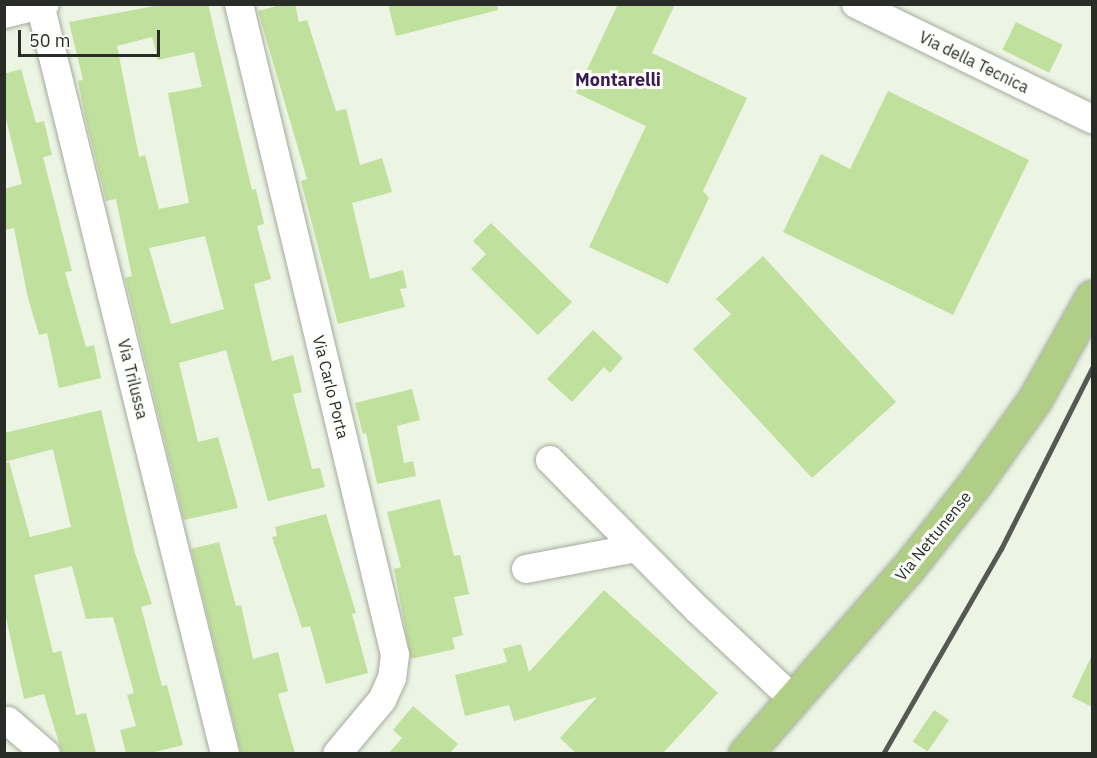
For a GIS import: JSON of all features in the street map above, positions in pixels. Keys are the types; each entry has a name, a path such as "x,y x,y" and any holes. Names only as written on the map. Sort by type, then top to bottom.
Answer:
{"main road":[{"name":"Via Nettunense","path":"745,753 908,568 976,482 1058,362 1092,297"}],"street":[{"name":"Via Carlo Porta","path":"239,4 395,655 392,678 382,700 337,753"},
{"name":"Via della Tecnica","path":"856,4 1092,119"},
{"path":"4,14 42,5"},
{"name":"Via Trilussa","path":"42,5 225,753"},
{"path":"550,460 636,548 793,699"},
{"path":"526,569 636,548"},
{"path":"6,713 16,753"},
{"path":"6,713 46,753"}],"building":[{"path":"165,4 208,4 252,190 256,189 264,224 257,226 271,279 254,284 272,361 293,355 302,392 293,394 312,469 320,468 325,487 268,501 226,350 179,363 198,442 218,437 238,508 184,520 125,278 132,276 116,199 106,201 86,121 78,81 83,80 69,22","holes":["152,37 158,60 194,52 202,87 168,93 189,203 159,209 145,155 139,157 117,46","205,236 224,309 171,324 149,248"]},
{"path":"284,4 295,4 299,22 307,20 336,111 346,109 360,165 382,158 392,192 352,203 370,279 403,270 407,288 400,289 405,307 338,324 301,181 307,179 258,11"},
{"path":"388,4 497,4 498,10 396,36"},
{"path":"618,4 675,4 652,53 747,98 703,191 709,198 668,284 589,247 646,126 576,93"},
{"path":"1016,22 1063,45 1049,73 1002,50"},
{"path":"21,69 36,123 44,121 52,155 43,157 72,271 65,272 86,347 94,345 101,378 59,388 47,333 39,335 28,298 14,228 4,230 4,189 22,184 4,111 4,74"},
{"path":"888,91 1029,160 953,315 783,232 821,154 850,169"},
{"path":"491,223 572,302 538,335 471,269 486,254 473,241"},
{"path":"763,256 896,402 812,478 693,349 731,314 716,299"},
{"path":"593,330 623,358 610,373 604,367 572,402 547,379"},
{"path":"412,389 420,420 397,426 404,463 413,461 416,476 377,484 366,433 363,434 355,403"},
{"path":"101,410 135,553 152,604 141,607 162,686 167,685 183,745 151,753 126,753 120,730 136,726 127,695 134,693 113,617 86,619 72,566 34,575 53,653 61,651 76,715 86,713 96,753 62,753 44,694 24,699 4,609 4,463 9,462 30,537 71,527 53,449 4,462 4,433"},
{"path":"440,499 454,556 460,555 469,594 454,597 463,635 452,638 455,649 411,659 394,569 401,567 387,512"},
{"path":"326,514 356,613 352,614 368,673 326,684 310,626 302,628 272,537 277,536 275,527"},
{"path":"219,542 236,606 241,605 253,659 278,652 288,691 278,694 295,753 241,753 191,549"},
{"path":"604,590 718,693 663,753 576,753 560,738 597,697 514,721 509,705 465,716 455,675 507,662 503,649 521,644 529,672"},
{"path":"1092,655 1092,707 1072,697"},
{"path":"413,706 458,744 450,753 389,753 402,738 393,730"},
{"path":"934,710 949,720 928,752 913,742"}],"railway":[{"path":"883,754 1001,549 1092,368"}],"district":[{"name":"Montarelli","path":"618,80"}]}
